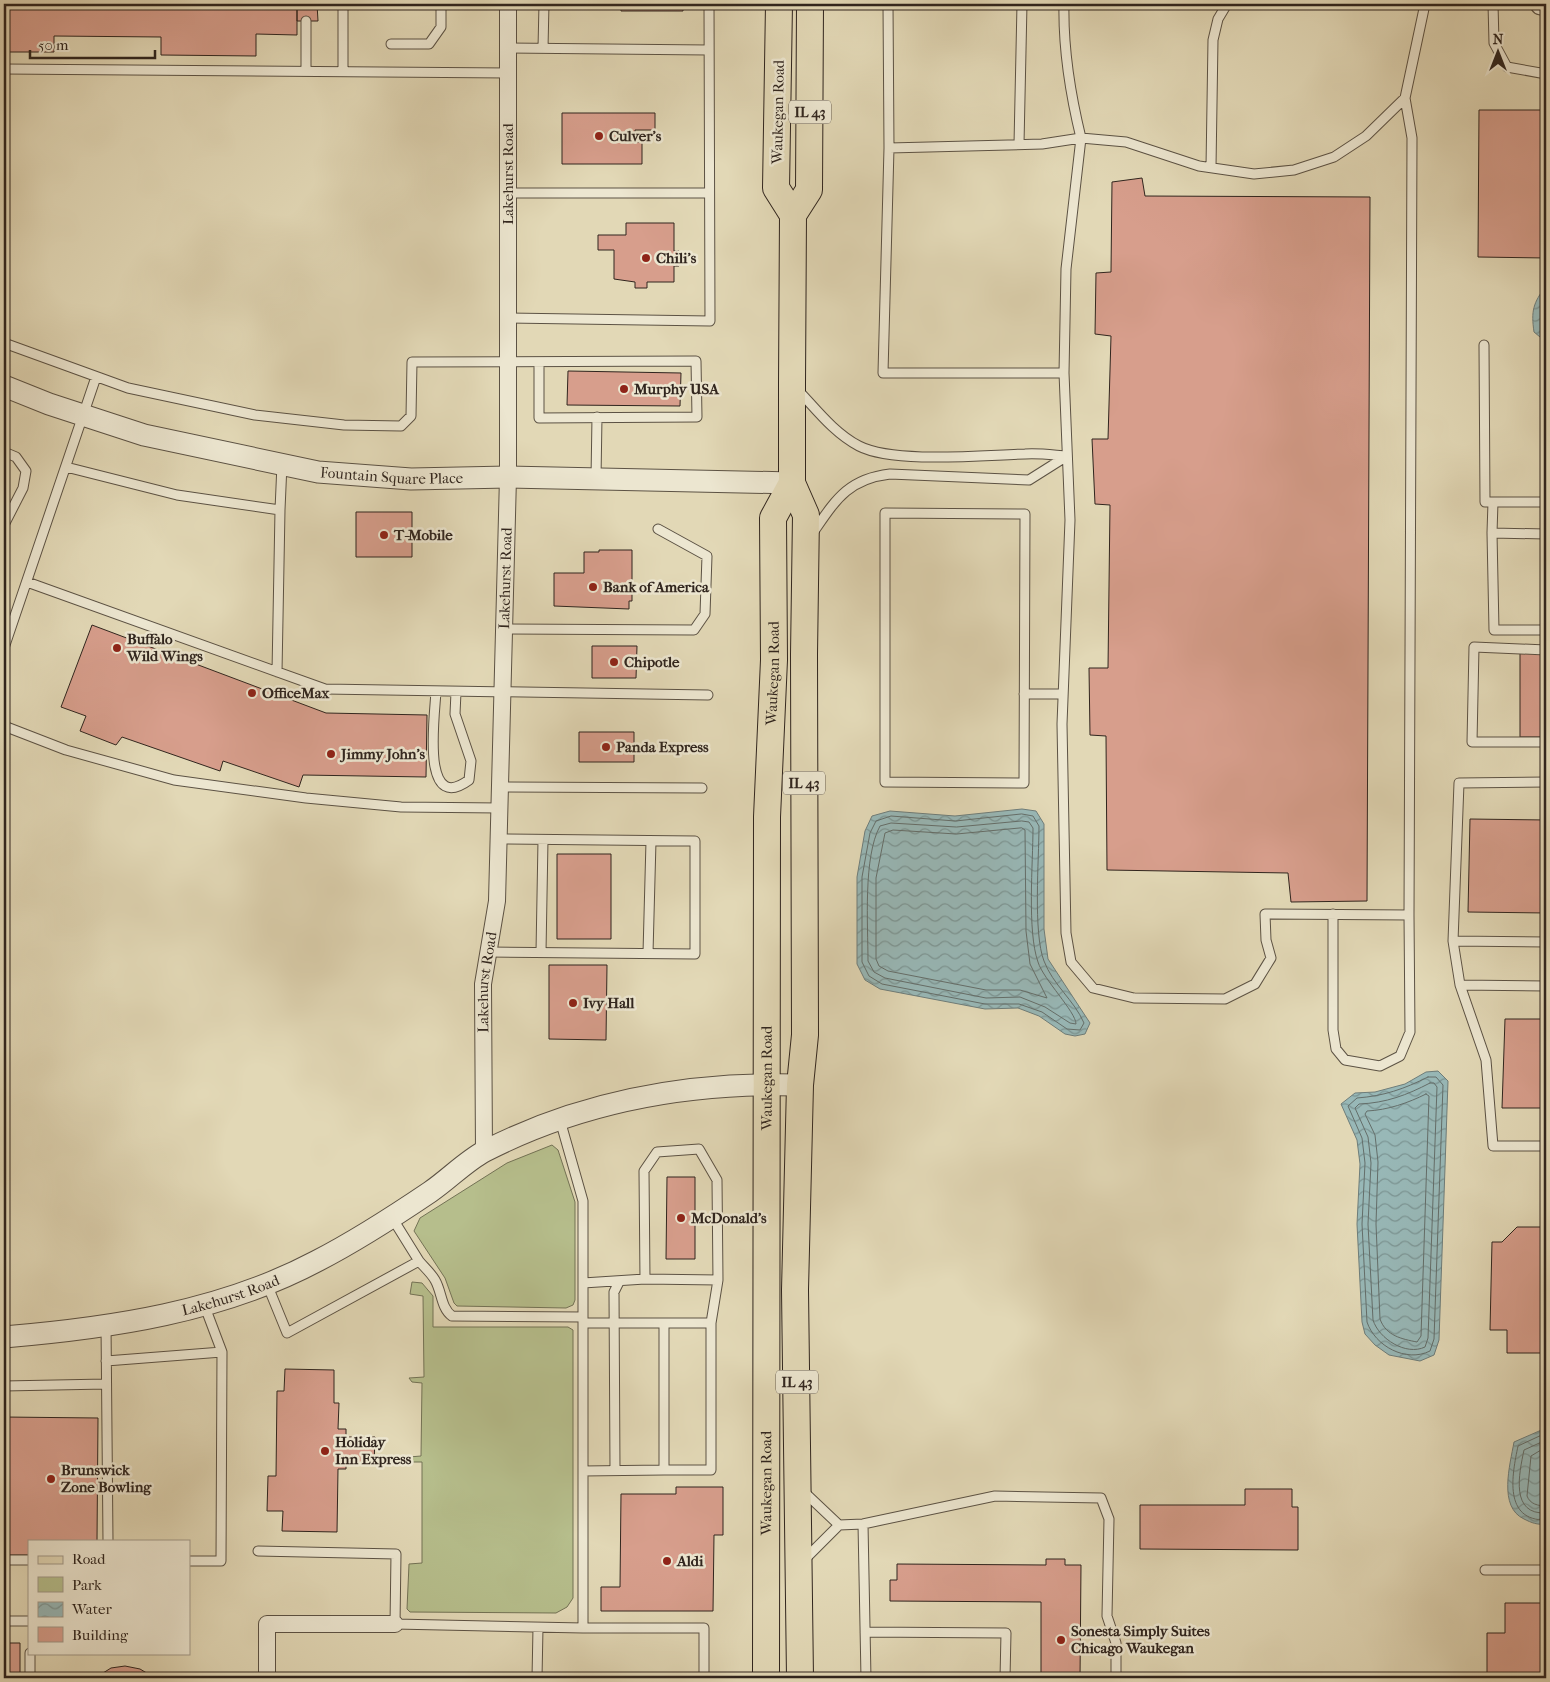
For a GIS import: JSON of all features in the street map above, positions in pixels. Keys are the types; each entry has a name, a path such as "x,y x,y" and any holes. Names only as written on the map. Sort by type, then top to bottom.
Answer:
{"main road":[{"name":"Waukegan Road","path":"778,4 776,188 793,215 792,483 806,515 804,654 805,1035 800,1085 795,1290 800,1678"},
{"name":"IL 43","path":"793,215 809,190 810,4"},
{"name":"Waukegan Road","path":"766,1678 767,817 774,660 773,518 792,483"}],"street":[{"name":"Lakehurst Road","path":"484,1152 483,984 497,901 508,476 508,4"},
{"path":"1542,4 1546,5"},
{"name":"Fountain Square Place","path":"4,386 84,416 144,435 318,472 411,479 508,476 792,483"},
{"name":"Lakehurst Road","path":"4,1337 62,1332 205,1307 267,1284 318,1261 431,1192 484,1152 560,1120 632,1098 701,1087 768,1084 800,1085"},
{"path":"267,1678 267,1624 394,1624"}],"lane":[{"path":"343,4 343,71"},
{"path":"391,44 429,44 441,27 441,4"},
{"path":"543,48 544,4"},
{"path":"508,318 710,321 709,4"},
{"path":"888,4 889,148 883,372 1064,373"},
{"path":"1018,144 1022,4"},
{"path":"1064,4 1063,37 1069,90 1081,138 1066,269 1064,373 1070,520 1063,694 1066,933 1072,962 1093,988 1134,998 1225,999 1255,984 1271,958 1266,940 1265,914 1409,915"},
{"path":"1211,167 1213,40 1218,19 1228,4"},
{"path":"1333,914 1333,1030 1336,1049 1345,1060 1380,1066 1400,1056 1410,1032 1412,138 1405,98 1425,4"},
{"path":"1493,4 1494,43 1507,67 1546,74"},
{"path":"306,21 306,71"},
{"path":"508,48 708,50"},
{"path":"4,69 508,73"},
{"path":"889,148 1018,144 1081,138 1126,142 1211,167 1254,174 1294,170 1334,157 1366,136 1405,98"},
{"path":"508,193 709,193"},
{"path":"4,343 128,388 255,415 344,425 401,426 411,416 412,362 696,361 697,417 539,418 539,362"},
{"path":"1484,345 1485,502 1546,502"},
{"path":"4,648 96,377"},
{"path":"792,383 836,430 860,446 886,455 950,457 1029,454 1067,456"},
{"path":"596,478 598,418"},
{"path":"4,452 16,457 26,471 23,488 4,525"},
{"path":"806,542 839,495 870,476 890,474 1030,480 1067,456"},
{"path":"277,672 282,464"},
{"path":"66,467 177,495 280,510"},
{"path":"1492,502 1494,630 1546,630"},
{"path":"885,514 1025,514 1024,694 1024,782 884,782 885,514"},
{"path":"504,629 694,630 705,614 707,556 658,529"},
{"path":"1492,533 1546,534"},
{"path":"27,582 324,689 708,695"},
{"path":"1546,650 1474,648 1472,742 1546,742"},
{"path":"436,691 433,768 438,782 446,787 458,788 469,780 471,761 458,729 455,714 456,692"},
{"path":"1024,694 1063,694"},
{"path":"4,726 66,750 174,780 316,799 401,807 499,808"},
{"path":"1546,782 1459,783 1454,941 1460,985 1486,1060 1493,1146 1546,1146"},
{"path":"499,787 702,788"},
{"path":"489,952 695,954 695,841 499,839"},
{"path":"541,952 543,840"},
{"path":"648,953 650,841"},
{"path":"1454,941 1546,942"},
{"path":"1460,985 1546,986"},
{"path":"560,1120 584,1201 583,1628"},
{"path":"583,1471 711,1470 711,1323 718,1280 717,1180 699,1149 657,1152 644,1171 645,1279"},
{"path":"391,1216 419,1261 435,1280 442,1295 445,1311 452,1316 584,1320 614,1323 711,1323"},
{"path":"267,1284 288,1333 419,1261"},
{"path":"584,1283 645,1279 718,1280"},
{"path":"615,1470 614,1292 619,1282"},
{"path":"190,1561 221,1561 222,1352 205,1307"},
{"path":"664,1323 664,1470"},
{"path":"106,1324 108,1540"},
{"path":"106,1361 222,1352"},
{"path":"4,1386 106,1384"},
{"path":"799,1487 839,1525"},
{"path":"799,1565 839,1525 863,1524 995,1496 1101,1498 1109,1519 1108,1616 1116,1643 1116,1678"},
{"path":"863,1524 866,1678"},
{"path":"258,1551 396,1554 394,1624 538,1628 704,1628 704,1678"},
{"path":"4,1560 28,1560"},
{"path":"1485,1570 1546,1570"},
{"path":"4,1621 28,1621"},
{"path":"537,1678 538,1628"},
{"path":"865,1632 1006,1634 1005,1678"},
{"path":"30,1654 30,1678"}],"green space":[{"path":"552,1145 558,1150 575,1202 575,1300 573,1305 566,1308 457,1306 454,1303 445,1278 414,1231 420,1218 507,1163"},
{"path":"412,1282 422,1283 433,1296 433,1327 568,1327 573,1330 573,1598 567,1607 556,1613 410,1612 407,1609 409,1564 422,1563 422,1462 411,1462 409,1457 421,1456 422,1383 412,1382 409,1378 424,1377 423,1296 410,1294"}],"water":[{"path":"1546,286 1546,342 1534,332 1533,318 1538,297"},
{"path":"1022,809 1036,811 1044,824 1044,929 1048,959 1090,1023 1085,1034 1075,1036 1065,1034 1039,1016 1018,1008 985,1009 880,989 865,980 857,964 857,877 865,831 872,816 890,811 955,816"},
{"path":"1438,1071 1448,1081 1439,1340 1434,1355 1420,1361 1389,1355 1375,1345 1365,1334 1362,1322 1357,1224 1360,1164 1357,1140 1341,1104 1355,1093 1375,1092 1405,1084 1426,1072"},
{"path":"1546,1428 1546,1524 1540,1524 1524,1519 1516,1513 1508,1495 1508,1485 1514,1442"}],"building":[{"path":"4,4 297,4 297,35 256,34 256,56 161,55 161,37 54,36 54,52 4,52"},
{"path":"297,4 317,4 318,21 297,21"},
{"path":"615,4 688,4 688,9 683,9 683,11 621,11 621,8 615,8"},
{"path":"1479,110 1546,110 1546,258 1478,257"},
{"name":"Culver's","path":"562,113 655,113 655,130 635,130 635,142 642,142 642,164 562,164"},
{"path":"1142,178 1145,196 1370,197 1367,901 1291,902 1288,873 1107,870 1106,736 1090,735 1089,668 1108,668 1110,505 1095,504 1092,439 1108,439 1111,336 1095,334 1096,273 1111,272 1112,182"},
{"name":"Chili's","path":"626,223 674,223 674,251 679,251 679,266 674,266 674,282 647,282 647,288 635,288 635,282 614,279 614,250 598,250 598,235 626,235"},
{"name":"Murphy USA","path":"568,371 681,373 680,406 567,405"},
{"name":"T-Mobile","path":"356,512 412,512 412,557 356,557"},
{"name":"Bank of America","path":"599,550 632,550 632,601 629,601 629,609 554,606 554,573 584,573 584,552 599,552"},
{"path":"92,625 326,713 427,715 426,777 303,775 299,787 223,761 220,771 122,737 116,745 80,731 86,716 61,707"},
{"name":"Chipotle","path":"592,646 637,646 636,678 592,678"},
{"path":"1520,653 1546,653 1546,737 1520,737"},
{"name":"Panda Express","path":"579,732 634,732 634,762 579,762"},
{"path":"1470,819 1546,820 1546,913 1468,912"},
{"path":"557,854 611,854 611,939 557,939"},
{"path":"549,965 607,965 606,1040 549,1039"},
{"path":"1505,1019 1546,1019 1546,1108 1502,1108"},
{"name":"McDonald's","path":"667,1177 695,1177 695,1259 666,1259"},
{"path":"1517,1227 1546,1227 1546,1353 1507,1353 1507,1330 1490,1330 1492,1242 1502,1242"},
{"name":"Holiday Inn Express","path":"285,1369 334,1370 334,1403 339,1403 338,1429 346,1429 346,1437 375,1437 374,1464 346,1464 346,1469 338,1469 337,1532 282,1531 283,1511 267,1511 268,1476 276,1476 277,1391 284,1391"},
{"name":"Brunswick Zone Bowling","path":"4,1417 98,1418 97,1540 28,1540 28,1555 4,1555"},
{"name":"Aldi","path":"676,1487 723,1487 723,1535 714,1535 713,1611 601,1611 601,1587 620,1587 621,1494 676,1494"},
{"path":"1245,1489 1292,1489 1292,1507 1298,1507 1298,1550 1140,1549 1140,1505 1245,1505"},
{"name":"Sonesta Simply Suites Chicago Waukegan","path":"1046,1559 1065,1559 1065,1565 1081,1565 1080,1678 1041,1678 1041,1602 890,1601 890,1580 897,1580 897,1564 1046,1565"},
{"path":"1505,1603 1546,1603 1546,1678 1487,1678 1487,1633 1505,1633"},
{"path":"4,1643 20,1643 20,1678 4,1678"},
{"path":"125,1666 140,1669 155,1678 95,1678 111,1668"}],"place":[{"name":"Culver's","path":"599,136"},
{"name":"Chili's","path":"646,258"},
{"name":"Murphy USA","path":"624,389"},
{"name":"T-Mobile","path":"384,535"},
{"name":"Bank of America","path":"593,587"},
{"name":"Buffalo Wild Wings","path":"117,648"},
{"name":"Chipotle","path":"614,662"},
{"name":"OfficeMax","path":"252,693"},
{"name":"Panda Express","path":"606,747"},
{"name":"Jimmy John's","path":"331,754"},
{"name":"Ivy Hall","path":"573,1003"},
{"name":"McDonald's","path":"681,1218"},
{"name":"Holiday Inn Express","path":"325,1451"},
{"name":"Brunswick Zone Bowling","path":"51,1479"},
{"name":"Aldi","path":"667,1561"},
{"name":"Sonesta Simply Suites Chicago Waukegan","path":"1061,1640"}]}
